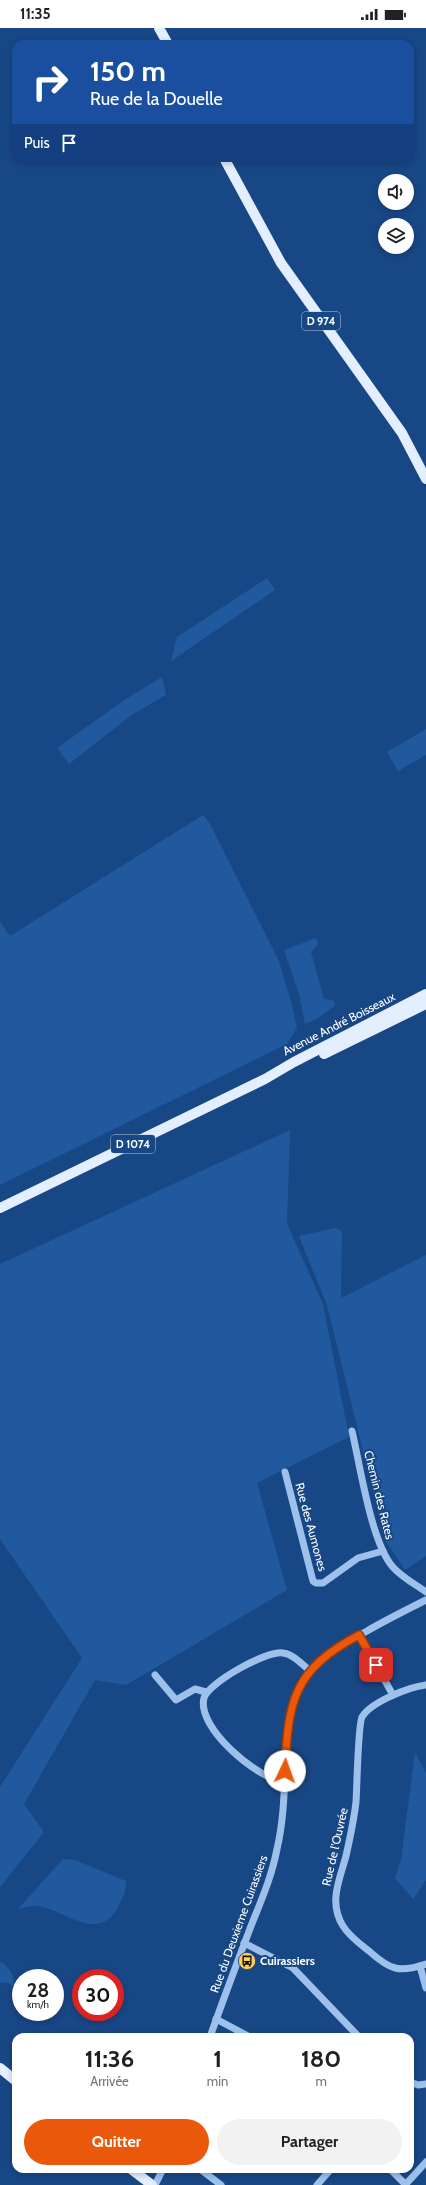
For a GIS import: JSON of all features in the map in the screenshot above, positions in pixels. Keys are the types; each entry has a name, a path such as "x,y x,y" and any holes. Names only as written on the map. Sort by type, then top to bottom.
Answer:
{"main road":[{"path":"159,28 166,40"},
{"name":"D 974","path":"226,162 281,263 402,433 426,479"},
{"name":"Avenue André Boisseaux","path":"0,1208 265,1079 294,1062 426,994"},
{"name":"Avenue André Boisseaux","path":"265,1079 293,1069 426,1004"},
{"path":"0,2068 12,2078"},
{"path":"137,2173 154,2185"}],"street":[{"name":"Chemin des Rates","path":"352,1431 373,1523 383,1550 392,1566 399,1573 426,1592"},
{"name":"Rue des Aumones","path":"285,1472 313,1581 316,1584 323,1582 358,1558 383,1550"},
{"name":"Rue du Deuxieme Cuirassiers","path":"211,2033 244,1943 266,1888 278,1848 287,1731 290,1710 297,1692 310,1671 335,1649 426,1600"},
{"path":"359,1635 393,1695"},
{"path":"284,1782 270,1779 256,1771 225,1742 204,1711 203,1702 206,1692 212,1685 272,1653 288,1654 310,1671"},
{"path":"155,1675 176,1700 195,1689 206,1692"},
{"name":"Rue de l'Ouvrée","path":"423,1965 397,1969 384,1965 343,1926 335,1902 337,1884 354,1819 358,1776 359,1724 367,1712 393,1695 417,1686 426,1685"},
{"path":"244,1943 293,1968 355,2033"},
{"path":"423,1965 426,1988"},
{"path":"216,2020 242,2033"},
{"path":"414,2084 418,2085 426,2084"},
{"path":"394,2173 405,2185 426,2162"},
{"path":"154,2185 161,2173"},
{"path":"207,2173 221,2185"},
{"path":"317,2185 328,2173"}],"shaded area":[{"path":"267,578 275,590 171,661 177,637"},
{"path":"162,677 166,695 130,716 69,764 57,748 126,699"},
{"path":"426,729 426,755 398,771 387,752"},
{"path":"203,815 210,824 279,961 297,1028 287,1044 0,1185 0,922 10,936"},
{"path":"316,938 318,944 311,952 324,999 334,1000 335,1006 315,1020 305,1024 299,994 284,950"},
{"path":"290,1130 287,1224 323,1304 349,1437 257,1483 287,1590 126,1685 95,1680 24,1804 44,1832 0,1887 0,1787 82,1658 0,1539 0,1264"},
{"path":"335,1228 342,1231 341,1298 426,1255 426,1556 405,1570 385,1540 327,1305 299,1236"},
{"path":"415,1753 426,1773 426,1880 413,1899 395,1878 401,1860"},
{"path":"63,1859 75,1860 126,1881 126,1887 119,1905 111,1916 103,1922 93,1924 83,1922 39,1906 18,1909"},
{"path":"0,1962 11,1972 12,1985 6,1982 0,1983"}],"place":[{"name":"Cuirassiers","path":"247,1961"}],"route":[{"path":"285,1771 287,1731 290,1710 301,1684 316,1664 335,1649 359,1635 376,1665"}]}
